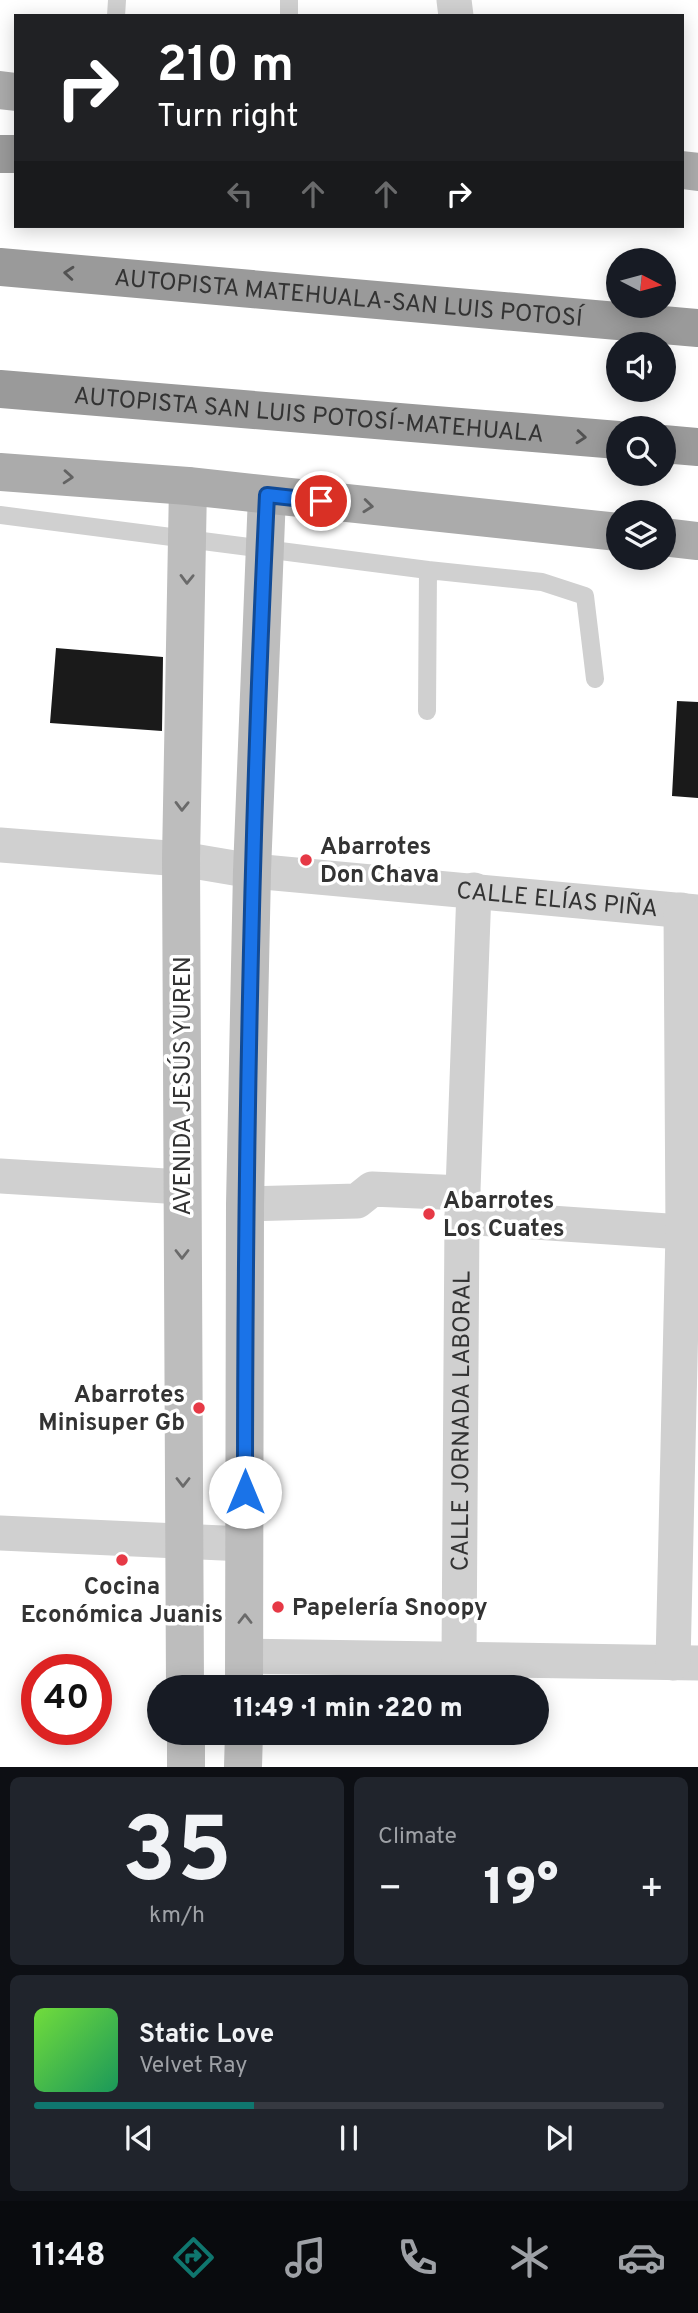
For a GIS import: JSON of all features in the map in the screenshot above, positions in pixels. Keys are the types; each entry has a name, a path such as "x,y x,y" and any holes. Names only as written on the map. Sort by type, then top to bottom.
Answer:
{"highway":[{"name":"AUTOPISTA MATEHUALA-SAN LUIS POTOSÍ","path":"0,267 698,328"},
{"name":"AUTOPISTA SAN LUIS POTOSÍ-MATEHUALA","path":"0,389 606,439"},
{"path":"676,445 698,447"}],"main road":[{"path":"0,472 188,486 606,531"}],"street":[{"name":"AVENIDA JESÚS YUREN","path":"185,1675 181,859 188,486"},
{"path":"267,495 252,871 245,1204 244,1672 459,1659 686,1663 691,1232 690,911"},
{"name":"CALLE ELÍAS PIÑA","path":"0,845 181,859 252,871 690,911"},
{"name":"CALLE JORNADA LABORAL","path":"459,1659 463,1205 474,890"},
{"path":"0,1176 182,1187"},
{"path":"245,1204 357,1201 372,1189 463,1205 691,1232"},
{"path":"0,1533 245,1544"},
{"path":"186,1745 186,1767"},
{"path":"243,1767 244,1745"}],"lane":[{"path":"0,515 187,541 264,547 428,570 542,582 585,596 595,679"},
{"path":"427,711 428,570"}],"building":[{"path":"56,648 163,657 162,731 50,723"},
{"path":"677,701 698,702 698,798 672,796"}],"place":[{"name":"Abarrotes Don Chava","path":"306,860"},
{"name":"Abarrotes Los Cuates","path":"429,1214"},
{"name":"Abarrotes Minisuper Gb","path":"199,1408"},
{"name":"Cocina Económica Juanis","path":"122,1560"},
{"name":"Papelería Snoopy","path":"278,1607"}],"route":[{"path":"245,1492 245,1204 252,871 267,495 321,501"}]}
